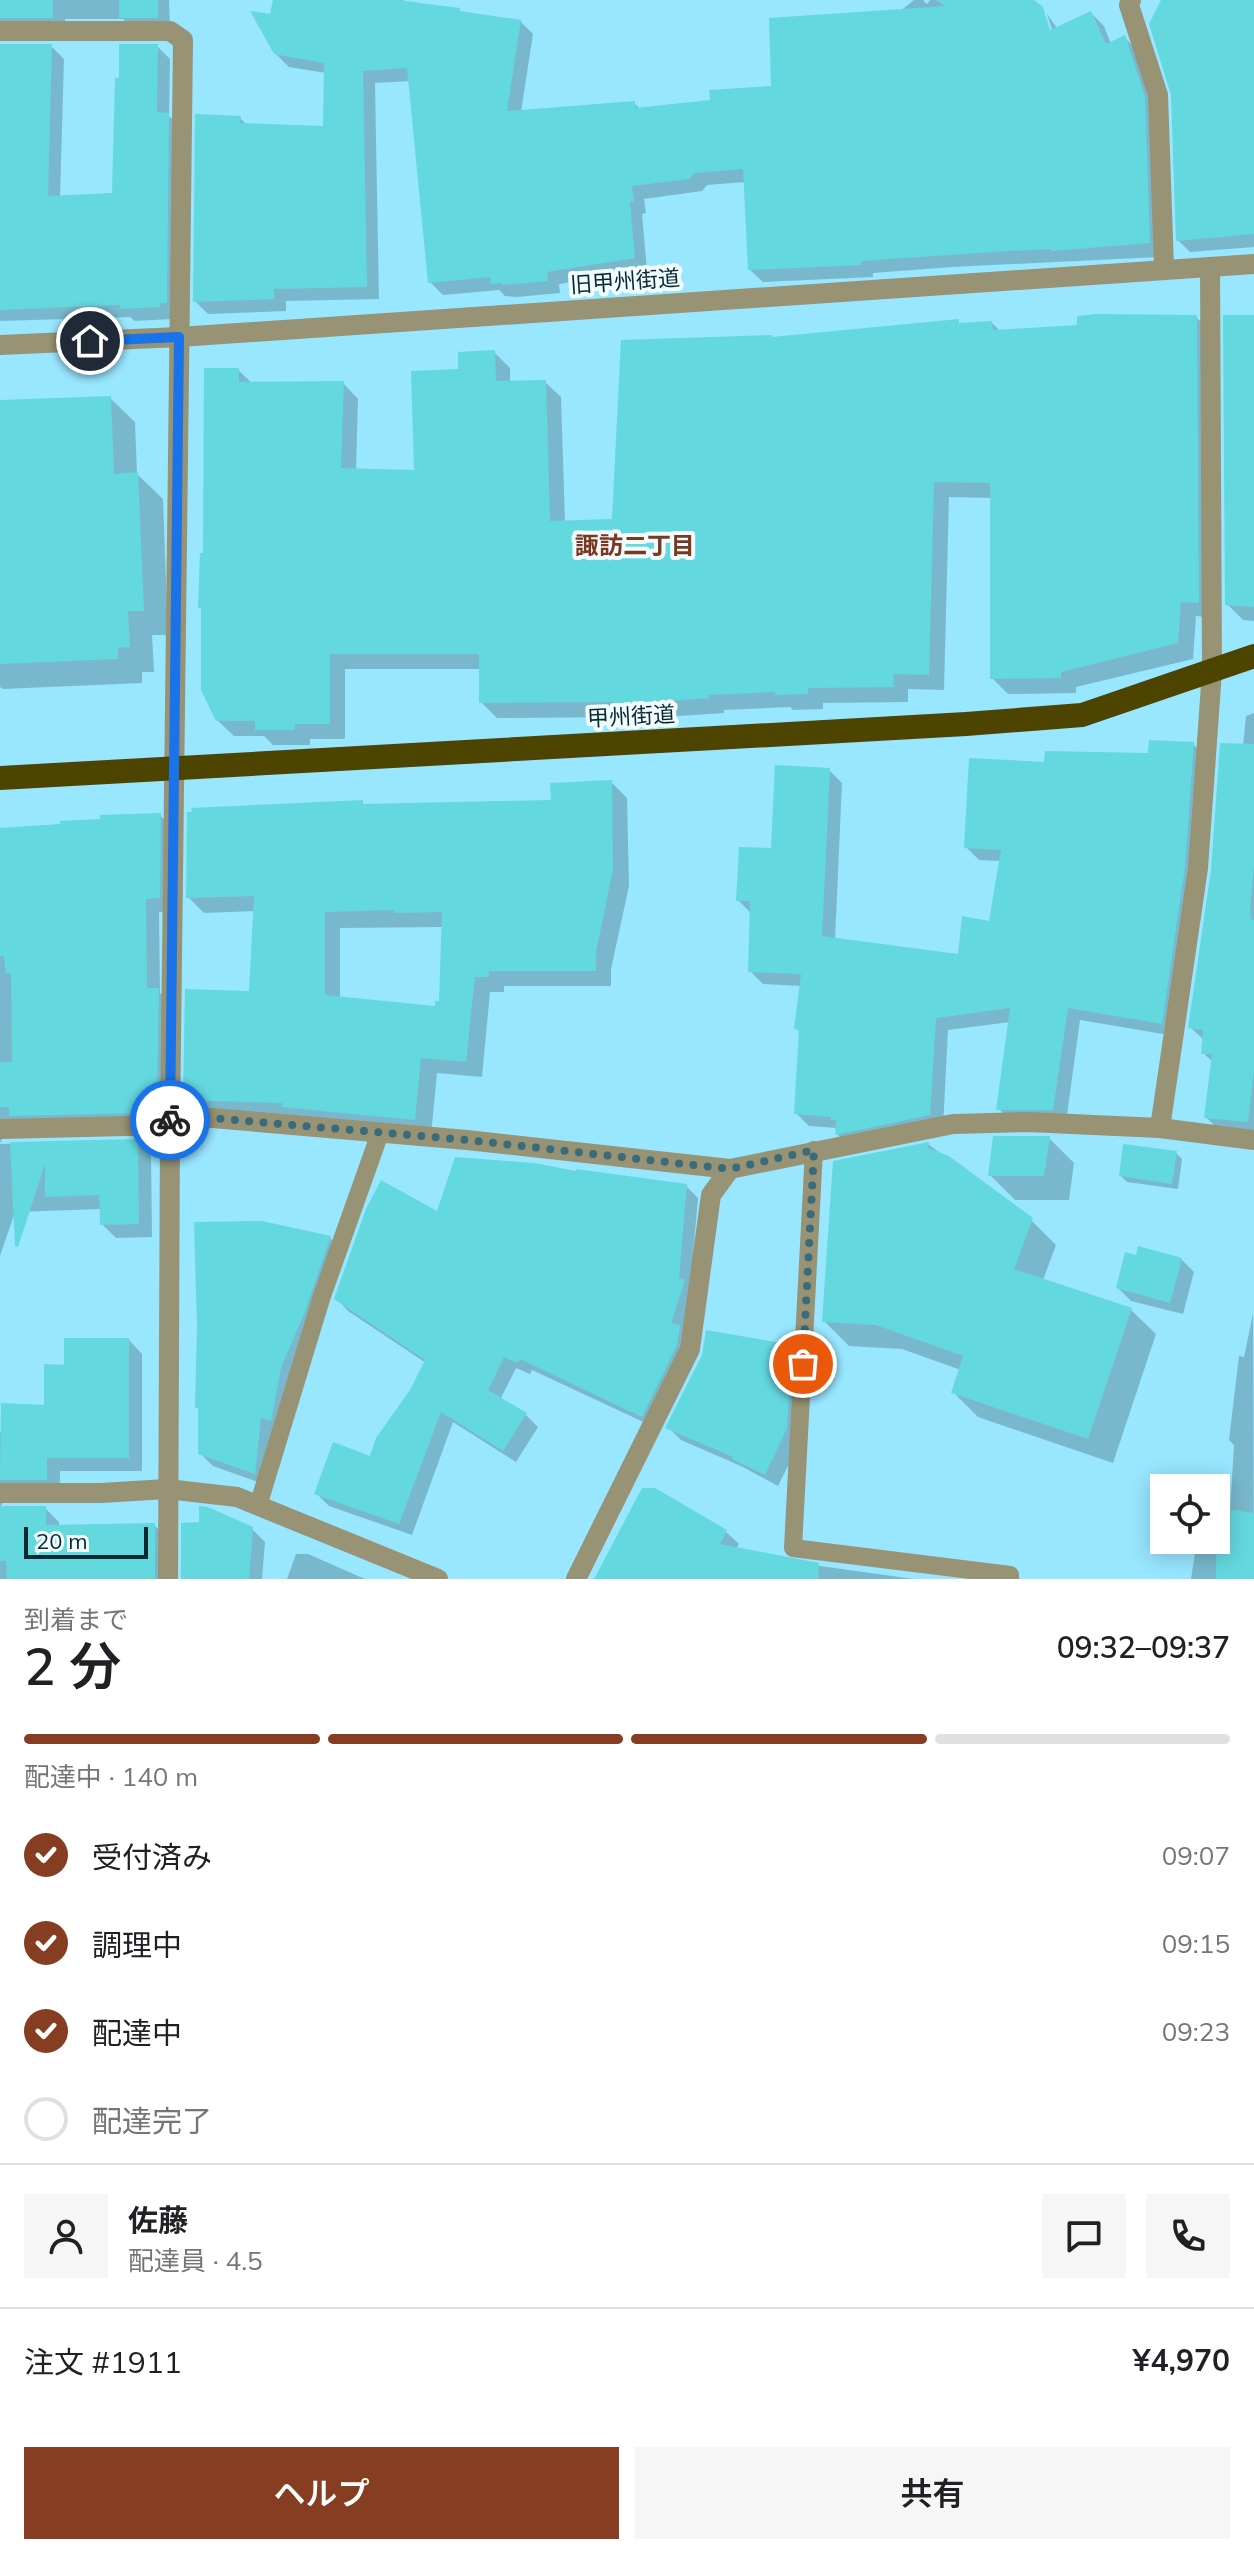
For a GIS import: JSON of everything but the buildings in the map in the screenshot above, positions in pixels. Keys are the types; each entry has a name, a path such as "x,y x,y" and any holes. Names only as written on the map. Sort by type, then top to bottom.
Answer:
{"highway":[{"name":"甲州街道","path":"0,778 1082,715 1254,656"}],"street":[{"path":"1127,2 1158,95 1164,268"},
{"path":"0,31 170,31 183,40 170,1125 168,1579"},
{"name":"旧甲州街道","path":"0,345 179,337 1254,264"},
{"path":"1160,1128 1198,868 1212,671 1210,267"},
{"path":"0,1129 170,1125 189,1116 730,1169 953,1124 1028,1122 1160,1128 1254,1140"},
{"path":"576,1579 690,1349 711,1195 730,1169"},
{"path":"0,1493 101,1493 167,1489 237,1497 438,1579"}],"lane":[{"path":"258,1506 322,1296 380,1133"},
{"path":"814,1150 793,1548 1010,1575 1010,1579"}],"way so far":[{"path":"170,1120 170,1125 189,1116 467,1140 730,1169 814,1150 803,1364"}],"district":[{"name":"諏訪二丁目","path":"635,546"}],"route":[{"path":"90,341 179,337 170,1120"}]}
